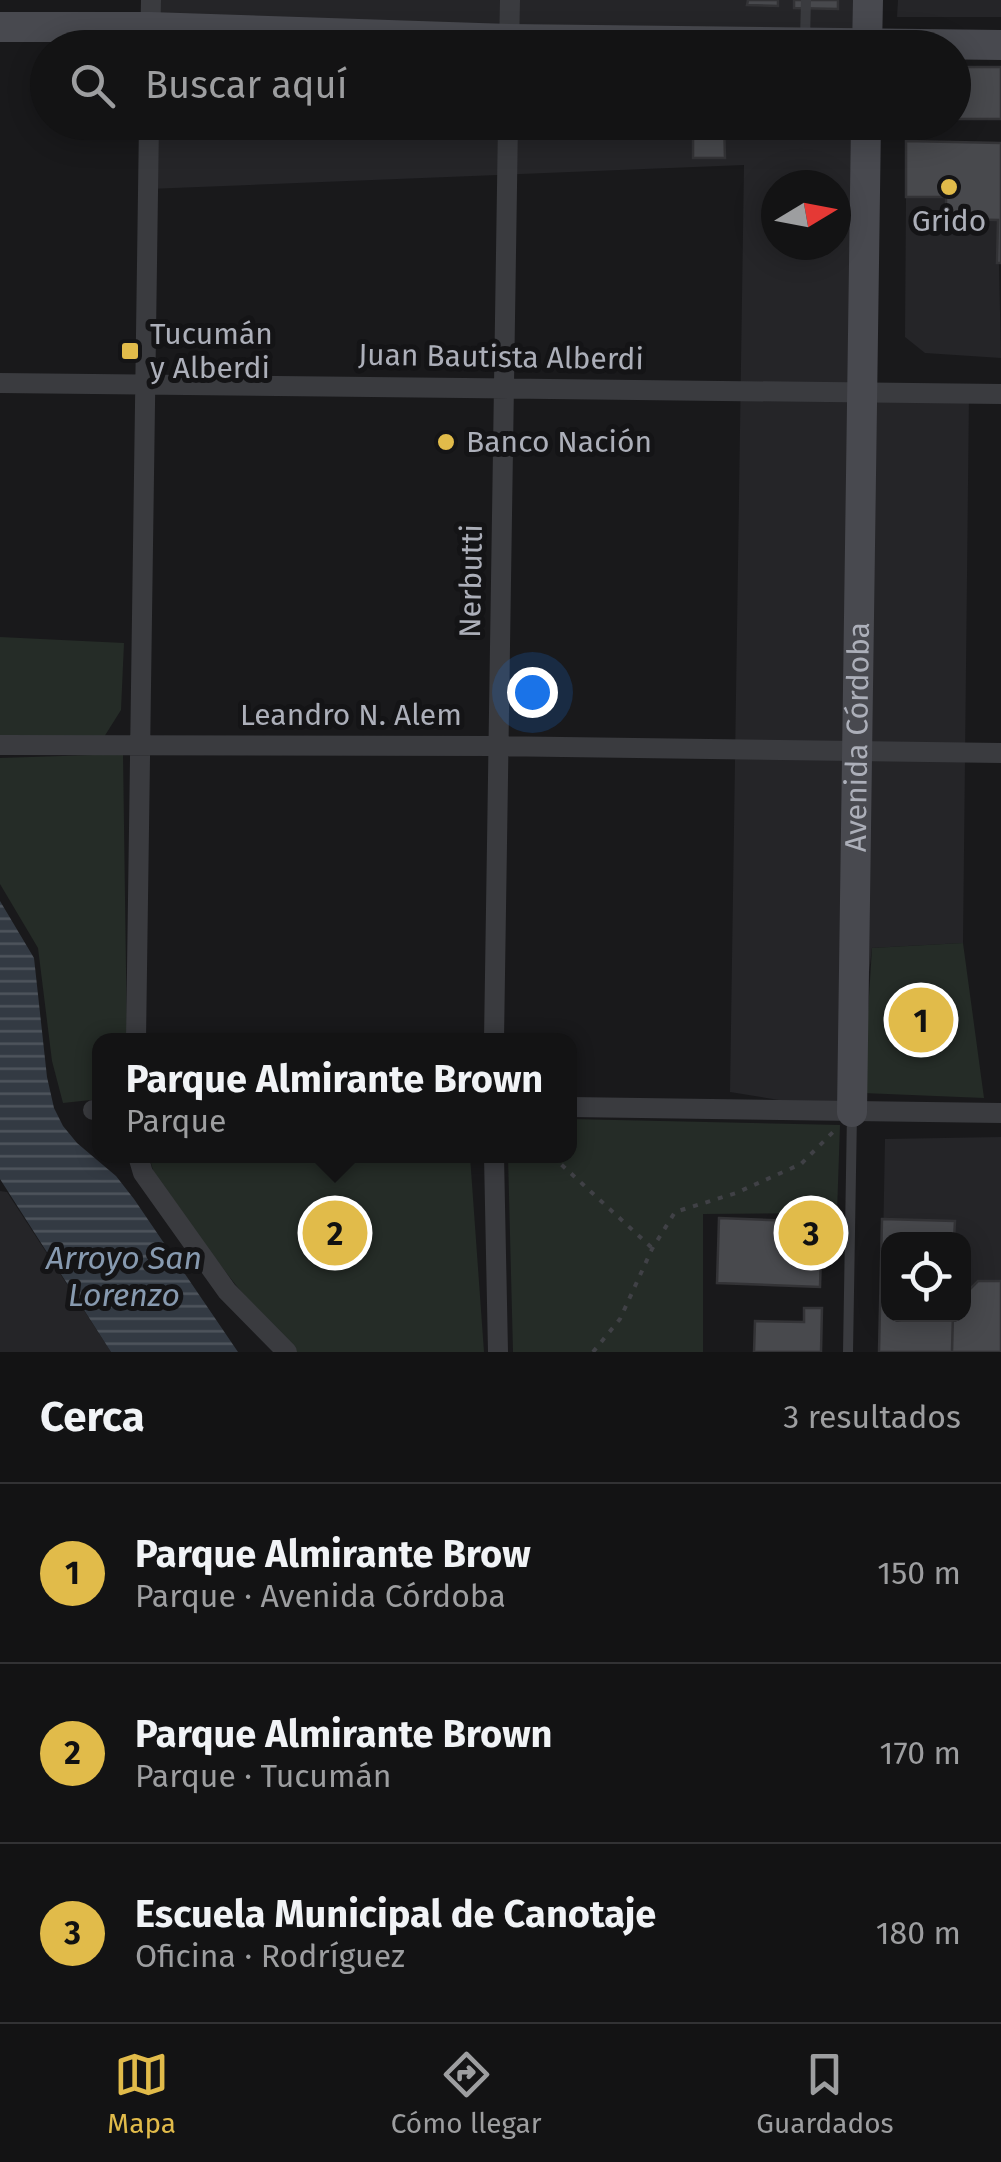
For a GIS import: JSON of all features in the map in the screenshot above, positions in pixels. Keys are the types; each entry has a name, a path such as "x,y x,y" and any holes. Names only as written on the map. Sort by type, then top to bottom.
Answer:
{"main road":[{"path":"867,30 868,0"},
{"path":"0,27 151,25 250,30"},
{"path":"971,46 1001,46"},
{"name":"Avenida Córdoba","path":"852,1112 866,140"}],"street":[{"path":"509,30 510,0"},
{"path":"136,1033 149,140"},
{"name":"Nerbutti","path":"494,1033 508,140"},
{"name":"Juan Bautista Alberdi","path":"0,383 1001,394"},
{"name":"Leandro N. Alem","path":"0,745 1001,753"},
{"path":"577,1107 1001,1113"},
{"path":"140,1163 142,1172 226,1291 287,1352"},
{"path":"494,1163 498,1352"}],"lane":[{"path":"805,30 806,0"},
{"name":"Avenida Córdoba","path":"848,1352 852,1112"}],"path":[{"path":"593,1352 620,1319 652,1249 675,1212 736,1193 802,1164 852,1112"},
{"path":"560,1163 652,1249"}],"shaded area":[{"path":"151,0 867,0 867,30 151,30"},
{"path":"898,0 1001,0 1001,17 897,17"},
{"path":"149,140 866,140 862,392 969,394 963,943 872,948 852,1112 730,1092 744,165 148,189"},
{"path":"906,197 946,197 947,219 998,220 1001,358 925,353 905,337"},
{"path":"0,637 124,643 121,710 104,737 0,738"},
{"path":"123,754 127,1033 92,1033 92,1100 63,1103 52,1061 38,948 0,884 0,758"},
{"path":"963,943 984,1098 863,1093 872,948"},
{"path":"577,1119 840,1125 837,1213 703,1214 703,1352 513,1352 508,1163 577,1163"},
{"path":"1001,1137 1001,1352 881,1352 882,1322 971,1322 971,1232 883,1232 885,1139"},
{"path":"151,1163 470,1163 484,1352 292,1352 156,1181"},
{"path":"0,1191 7,1192 111,1352 0,1352"}],"water":[{"name":"Arroyo San Lorenzo","path":"0,901 34,958 47,1077 63,1126 92,1156 92,1163 101,1163 116,1176 134,1199 238,1352 111,1352 0,1179"}],"building":[{"path":"748,0 778,0 778,6 747,5"},
{"path":"794,0 838,0 838,9 794,8"},
{"path":"971,67 1001,67 1001,119 971,119"},
{"path":"693,140 724,140 725,158 693,158"},
{"path":"906,141 1001,143 1001,263 997,263 998,220 946,219 946,197 906,197"},
{"path":"719,1218 822,1222 820,1287 717,1283"},
{"path":"882,1219 955,1221 954,1232 882,1232"},
{"path":"881,1263 881,1322 953,1322 952,1352 879,1352"},
{"path":"978,1281 1001,1281 1001,1352 952,1352 953,1322 971,1322 971,1288"},
{"path":"804,1308 822,1308 821,1352 754,1352 755,1321 804,1322"}],"place":[{"name":"Grido","path":"949,187"},
{"name":"Tucumán y Alberdi","path":"130,351"},
{"name":"Banco Nación","path":"446,442"},
{"name":"Parque Almirante Brow","path":"921,1020"},
{"name":"Parque Almirante Brown","path":"335,1233"},
{"name":"Escuela Municipal de Canotaje","path":"811,1233"}]}
